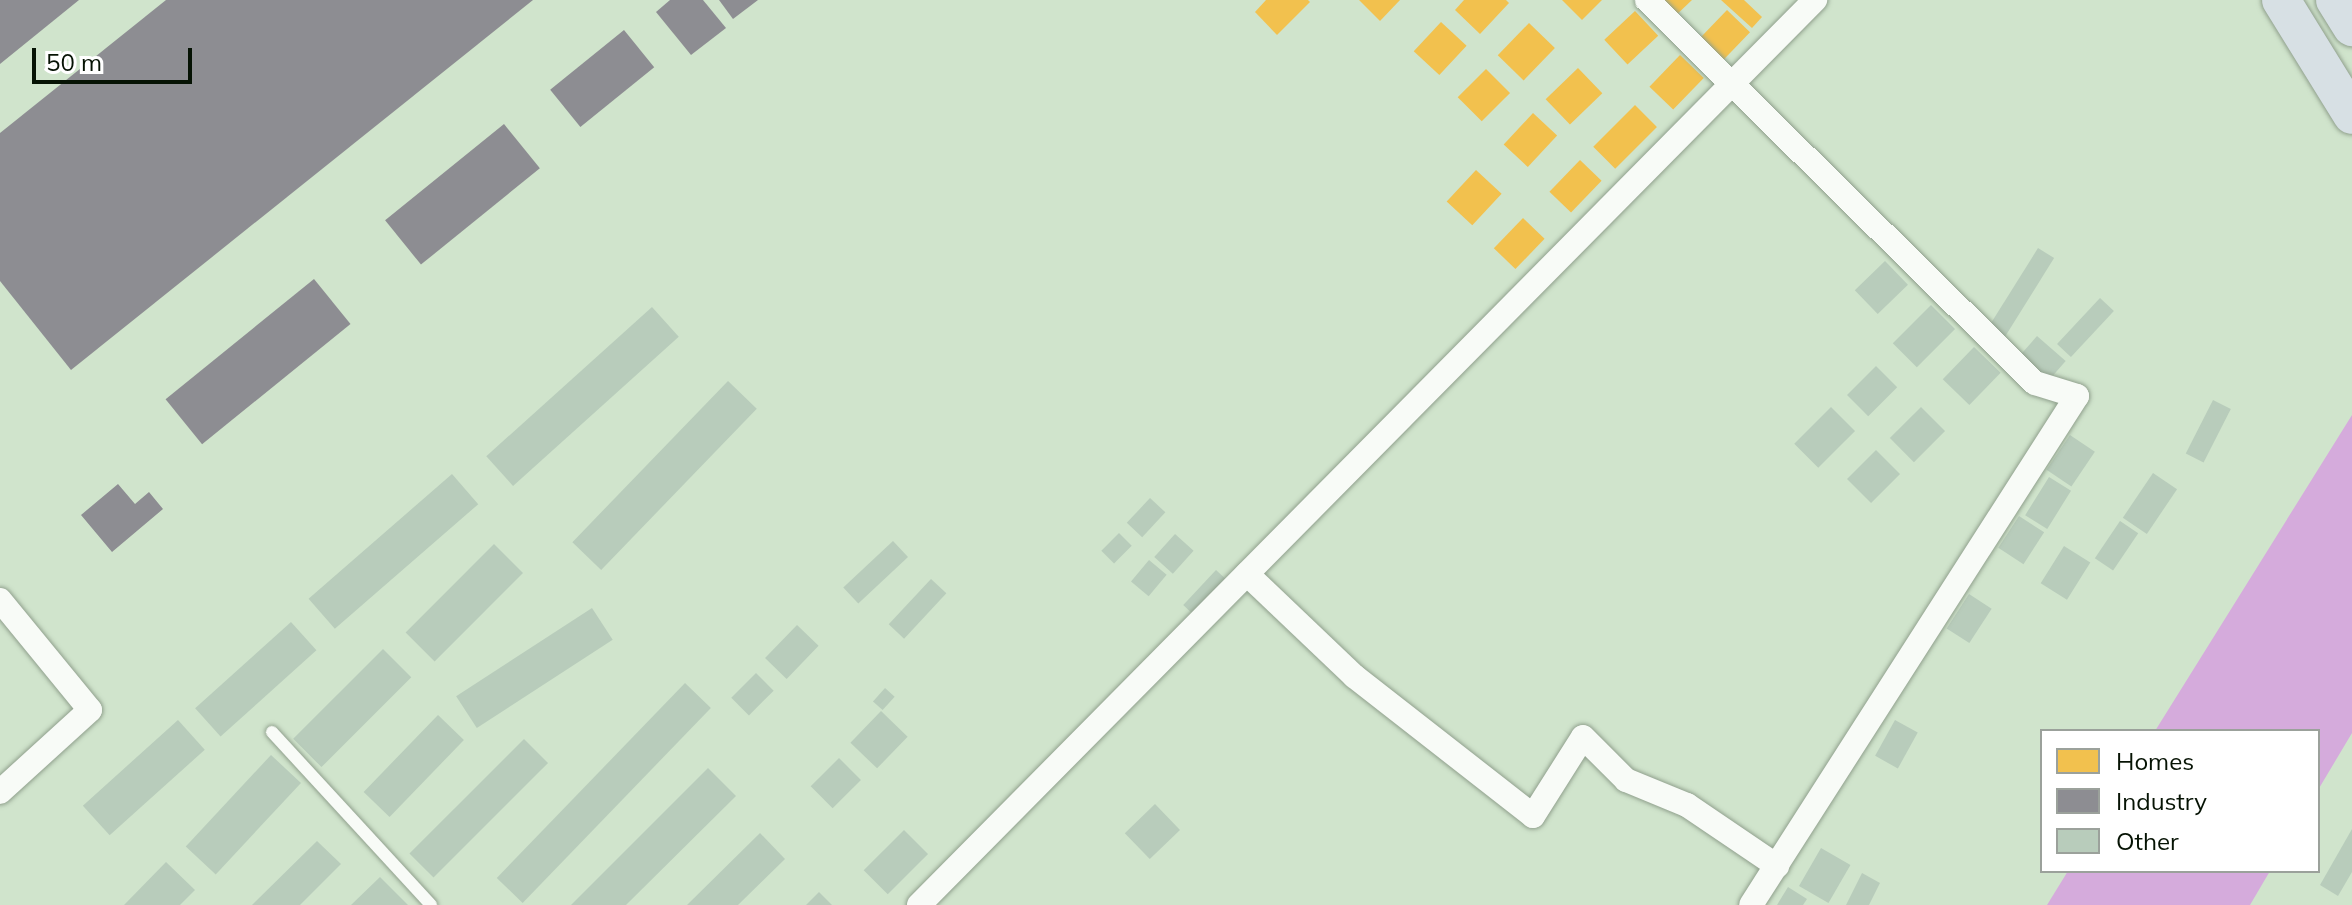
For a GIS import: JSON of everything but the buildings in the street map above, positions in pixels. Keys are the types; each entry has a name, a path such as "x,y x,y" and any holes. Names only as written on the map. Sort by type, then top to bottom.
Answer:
{"highway":[{"path":"2281,0 2352,115"},
{"path":"2335,0 2352,27"}],"street":[{"path":"1647,0 2066,413 1751,905"},
{"path":"919,905 1815,0"},
{"path":"1247,574 1354,676 1533,816 1583,737 1626,780 1687,805 1777,866"},
{"path":"0,600 90,710 0,792"}],"lane":[{"path":"272,732 431,905"}],"shaded area":[{"path":"2352,415 2352,733 2320,787 2320,729 2156,729"},
{"path":"2067,873 2269,873 2250,905 2047,905"}]}
